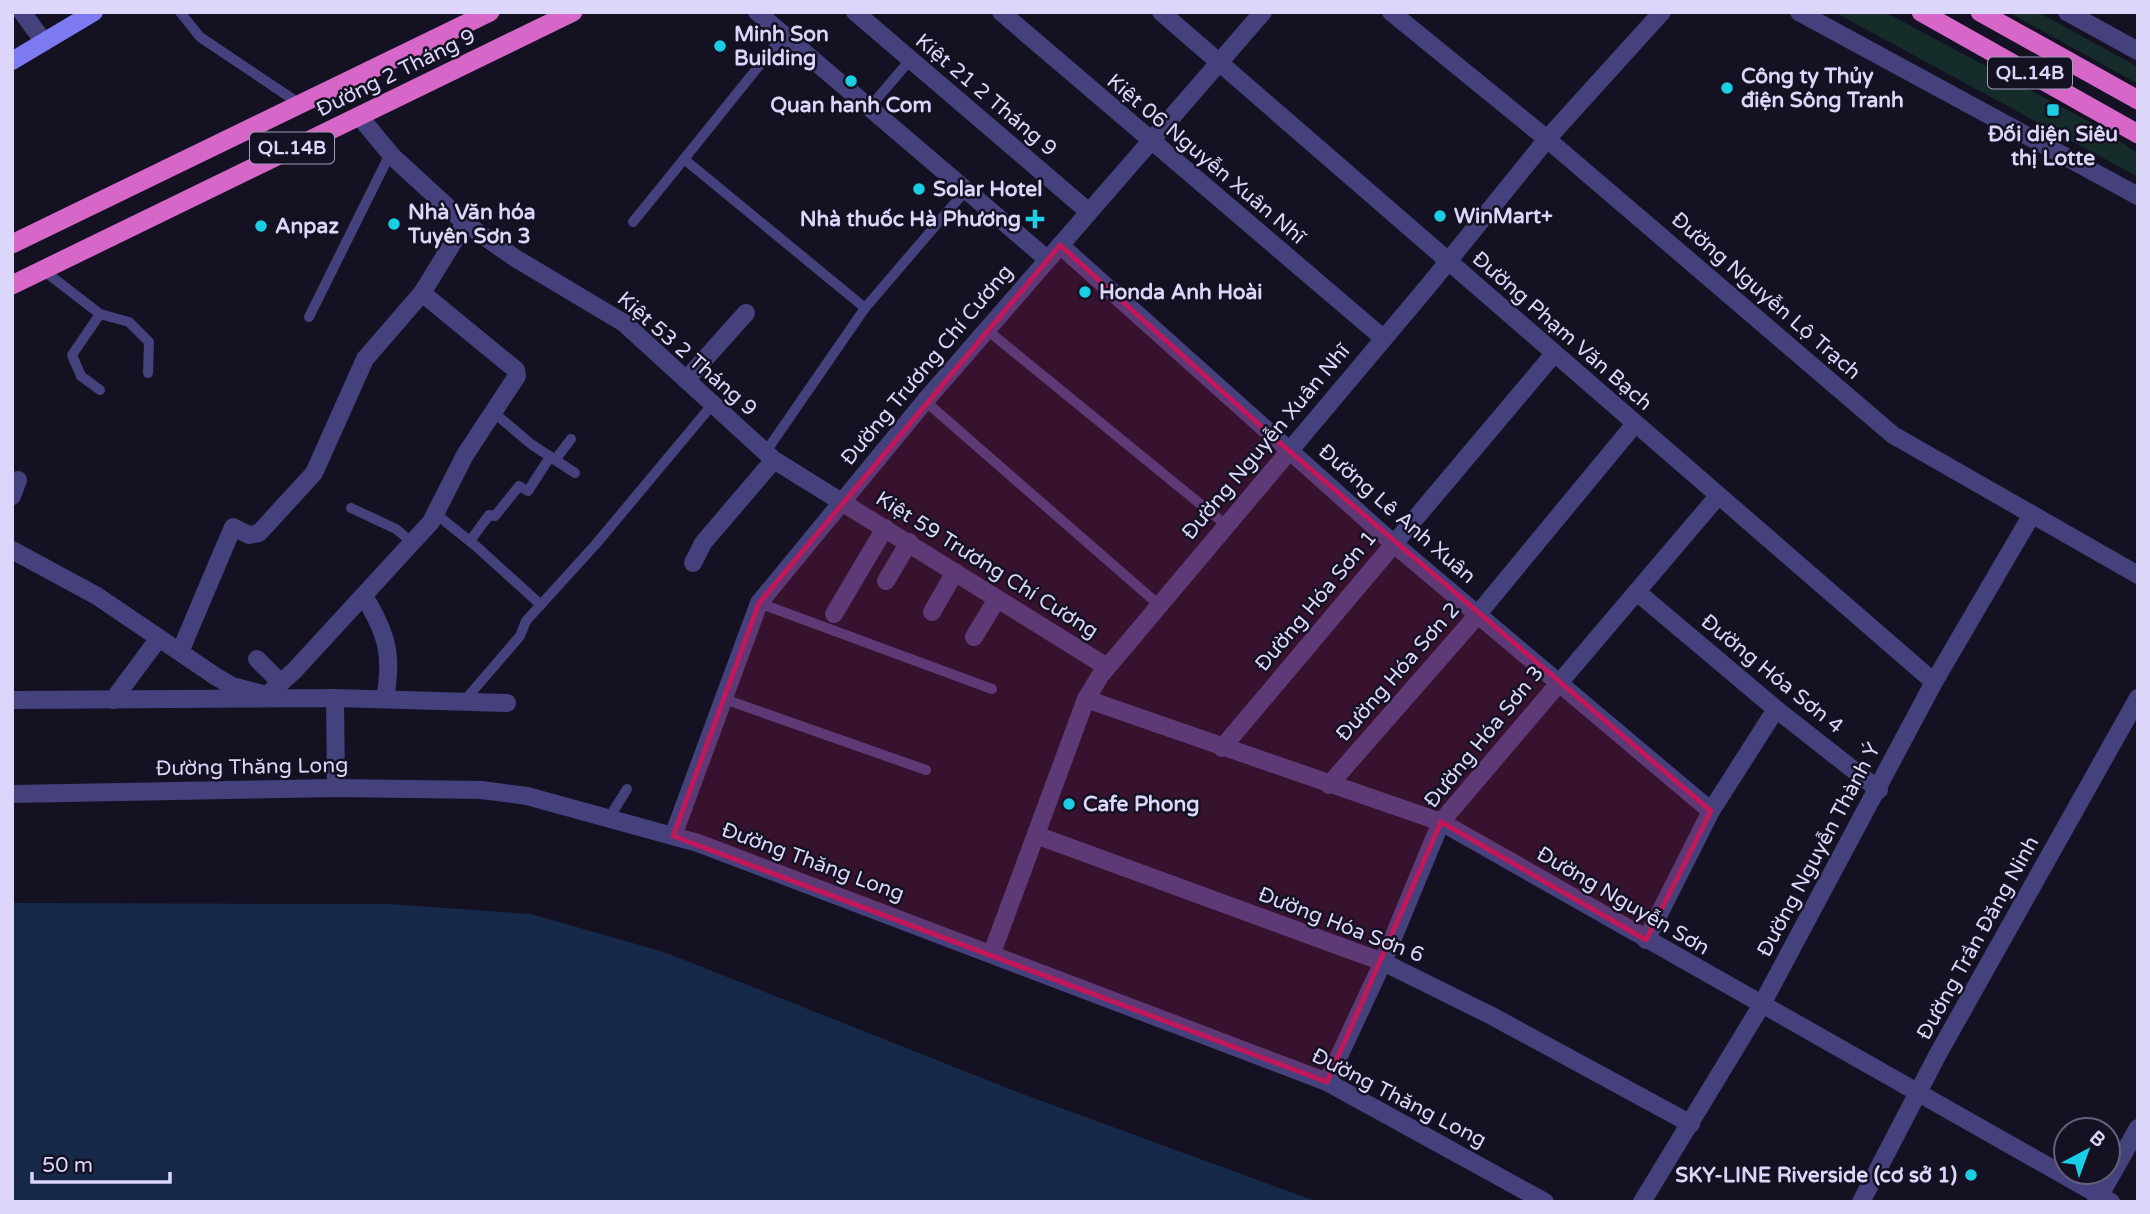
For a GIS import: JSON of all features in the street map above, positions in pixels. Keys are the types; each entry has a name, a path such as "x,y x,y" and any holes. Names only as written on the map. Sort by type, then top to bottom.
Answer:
{"highway":[{"name":"Đường 2 Tháng 9","path":"12,244 363,76 490,12"},
{"name":"Đường 2 Tháng 9","path":"12,285 573,12"},
{"name":"QL.14B","path":"1921,12 2138,134"},
{"name":"QL.14B","path":"1980,12 2138,100"}],"main road":[{"path":"12,61 94,12"}],"street":[{"path":"22,12 44,42"},
{"name":"Đường Trương Chí Cương","path":"673,836 759,603 925,401 1047,259 757,12"},
{"name":"Kiệt 21 2 Tháng 9","path":"855,12 1089,212"},
{"name":"Kiệt 06 Nguyễn Xuân Nhĩ","path":"1001,12 1383,338"},
{"name":"Đường Phạm Văn Bạch","path":"1161,12 1553,355 1934,682"},
{"path":"1047,259 1152,143 1263,12"},
{"name":"Đường Nguyễn Lộ Trạch","path":"1391,12 1547,139 1893,435 2138,575"},
{"name":"Đường Nguyễn Xuân Nhĩ","path":"992,953 1086,699 1107,667 1449,262 1547,139 1662,12"},
{"path":"1798,12 2138,196"},
{"path":"2067,12 2138,51"},
{"name":"Kiệt 53 2 Tháng 9","path":"359,116 390,154 465,222 515,258 624,323 770,457 842,501"},
{"path":"180,652 233,527 249,535 259,533 314,472 365,359 422,293 465,222"},
{"name":"Đường Lê Anh Xuân","path":"1060,245 1394,544 1711,811"},
{"path":"12,700 276,693 413,543 436,514 456,470 517,376 516,370 422,293"},
{"path":"686,380 746,313"},
{"name":"Đường Hóa Sơn 1","path":"1223,748 1553,355"},
{"name":"Đường Hóa Sơn 2","path":"1329,785 1478,614 1634,425"},
{"path":"692,562 770,457"},
{"name":"Đường Hóa Sơn 3","path":"1327,1082 1383,962 1441,822 1718,496"},
{"name":"Kiệt 59 Trương Chí Cương","path":"842,501 1107,667"},
{"name":"Đường Nguyễn Thành Ý","path":"1642,1202 1760,1006 1879,790 1934,682 2031,516"},
{"path":"834,614 885,528"},
{"path":"886,581 909,542"},
{"path":"12,550 97,596 232,686 335,698 507,703"},
{"path":"932,612 955,572"},
{"name":"Đường Hóa Sơn 4","path":"1637,592 1776,709 1879,790"},
{"path":"364,596 383,634 389,657 390,672 385,699"},
{"path":"974,638 997,599"},
{"path":"113,699 159,638"},
{"path":"257,659 276,693"},
{"path":"335,698 336,788"},
{"name":"Đường Trần Đăng Ninh","path":"1861,1202 1917,1094 2138,698"},
{"name":"Đường Nguyễn Sơn","path":"1086,699 1441,822 2102,1200"},
{"path":"1646,940 1711,811 1776,709"},
{"name":"Đường Thăng Long","path":"12,794 336,788 511,792 609,818 673,836 992,953 1327,1082 1545,1202"},
{"name":"Đường Hóa Sơn 6","path":"1036,835 1383,962 1492,1016 1691,1124"},
{"path":"2102,1200 2138,1128"}],"lane":[{"path":"180,12 200,37 300,104"},
{"path":"633,222 783,36"},
{"path":"869,108 910,60"},
{"path":"309,317 390,154"},
{"path":"684,159 865,308"},
{"path":"770,457 865,308 966,190"},
{"path":"43,270 100,314 129,322 149,342 148,373"},
{"path":"100,314 72,355 81,376 100,390"},
{"path":"987,330 1226,524"},
{"path":"925,401 1159,605"},
{"path":"465,700 520,636 526,621 596,544 712,405"},
{"path":"493,412 575,473"},
{"path":"470,541 489,515 495,516 519,486 528,491 571,439"},
{"path":"351,508 396,529 413,543"},
{"path":"436,514 541,605"},
{"path":"759,603 992,689"},
{"path":"724,699 926,770"},
{"path":"609,818 626,789"}],"highlighted area":[{"path":"1060,245 1273,437 1711,811 1646,940 1441,822 1327,1082 673,836 759,603"}],"green space":[{"path":"1834,12 1885,12 2103,129 2138,154 2138,177"},
{"path":"2008,12 2038,12 2138,67 2138,84"}],"water":[{"path":"12,903 389,904 531,914 664,952 1020,1093 1318,1202 12,1202"}],"place":[{"name":"Minh Son Building","path":"720,46"},
{"name":"Quan hanh Com","path":"851,81"},
{"name":"Công ty Thủy điện Sông Tranh","path":"1727,88"},
{"name":"Đối diện Siêu thị Lotte","path":"2053,110"},
{"name":"Solar Hotel","path":"919,189"},
{"name":"WinMart+","path":"1440,216"},
{"name":"Nhà thuốc Hà Phương","path":"1035,219"},
{"name":"Nhà Văn hóa Tuyên Sơn 3","path":"394,224"},
{"name":"Anpaz","path":"261,226"},
{"name":"Honda Anh Hoài","path":"1085,292"},
{"name":"Cafe Phong","path":"1069,804"},
{"name":"SKY-LINE Riverside (cơ sở 1)","path":"1971,1175"}]}
